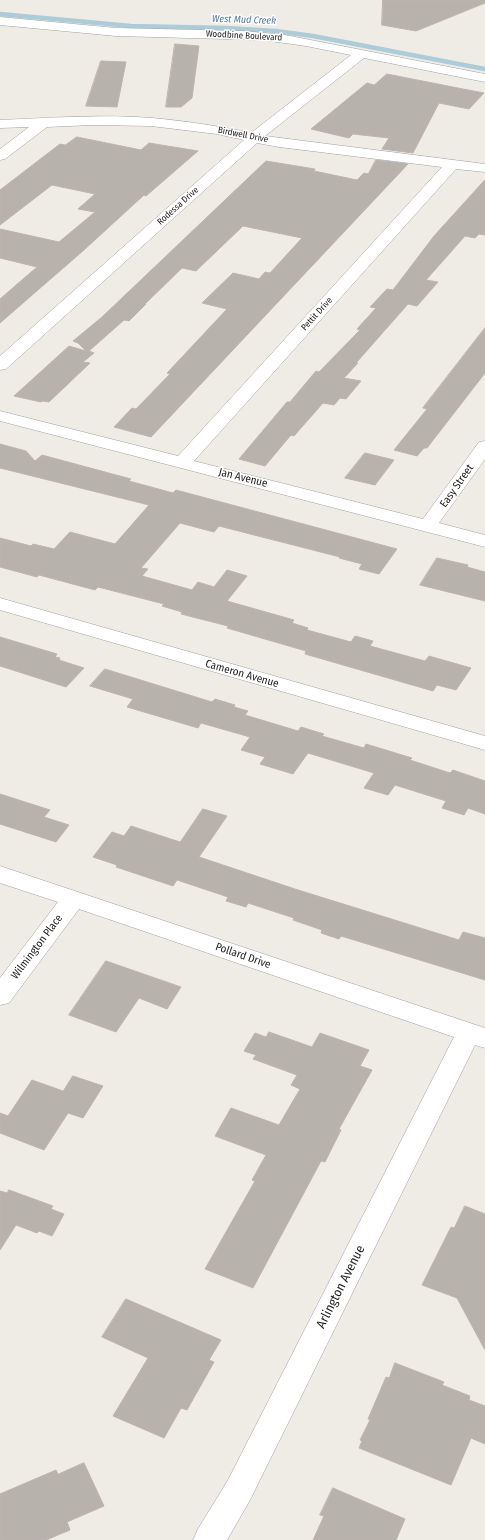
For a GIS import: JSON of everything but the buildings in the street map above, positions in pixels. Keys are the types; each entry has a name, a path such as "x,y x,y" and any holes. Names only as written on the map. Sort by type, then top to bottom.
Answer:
{"street":[{"name":"Woodbine Boulevard","path":"0,21 131,33 225,34 270,37 306,42 485,78"},
{"name":"Rodessa Drive","path":"0,365 255,137 362,53"},
{"name":"Birdwell Drive","path":"0,124 92,121 151,122 218,130 278,143 485,168"},
{"path":"0,156 44,122"},
{"name":"Pettit Drive","path":"182,463 452,165"},
{"name":"Jan Avenue","path":"0,416 485,541"},
{"name":"Easy Street","path":"428,526 485,446"},
{"name":"Cameron Avenue","path":"0,604 485,744"},
{"name":"Pollard Drive","path":"0,874 477,1035"},
{"name":"Wilmington Place","path":"0,996 74,899"},
{"name":"Arlington Avenue","path":"209,1540 239,1490 477,1035"}],"waterway":[{"name":"West Mud Creek","path":"0,14 131,26 226,28 276,31 313,36 485,69"}]}
